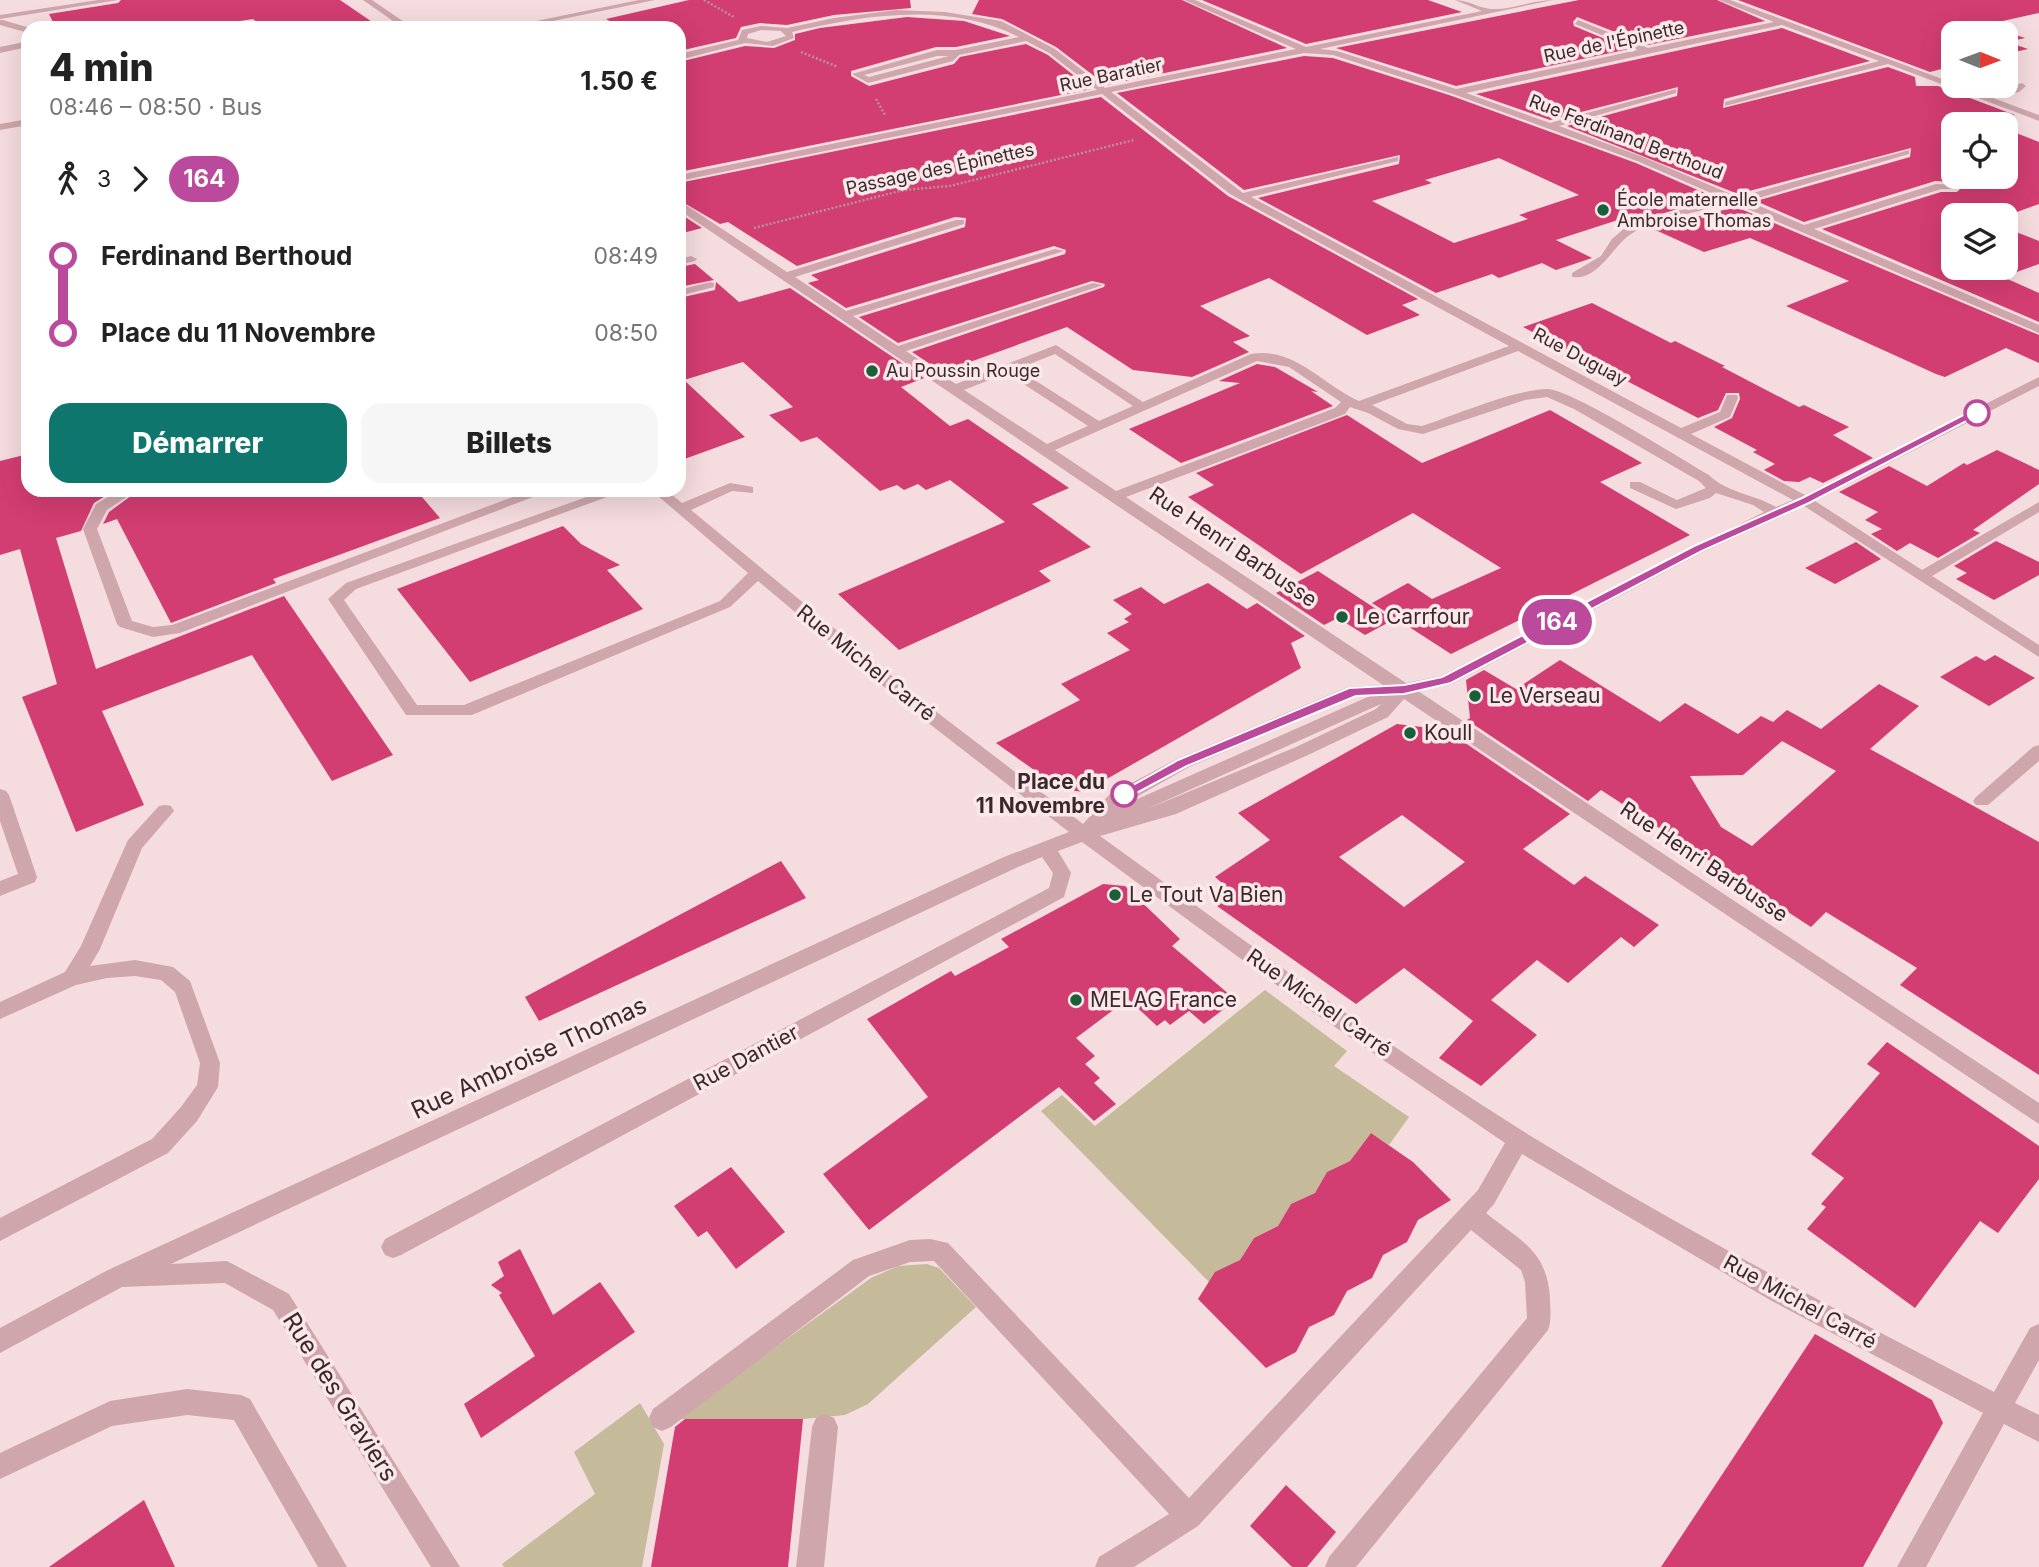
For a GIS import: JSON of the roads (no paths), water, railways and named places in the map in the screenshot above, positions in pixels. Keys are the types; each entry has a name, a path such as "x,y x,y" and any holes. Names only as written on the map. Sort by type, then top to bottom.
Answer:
{"street":[{"path":"0,20 114,0"},
{"path":"367,0 398,21"},
{"path":"542,21 651,0"},
{"path":"1188,0 1308,51"},
{"path":"1459,0 1492,12"},
{"name":"Rue Baratier","path":"686,177 1549,0"},
{"path":"1723,0 1941,82"},
{"name":"Rue Duguay","path":"787,31 834,20 908,12 945,14 998,23 1052,51 1241,196 1805,501 2039,652"},
{"path":"0,20 21,28"},
{"path":"1578,22 1647,51"},
{"name":"Rue de l'Épinette","path":"1456,92 1779,23"},
{"path":"686,55 744,41 777,43 791,36 787,31 776,28 754,29 742,34 744,41"},
{"path":"956,53 950,59 868,80 856,74 937,52 956,53 1027,38"},
{"path":"0,50 21,46"},
{"name":"Rue Ferdinand Berthoud","path":"1308,51 1334,53 1456,92 1549,126 1740,200 2039,329"},
{"path":"1728,104 1888,62"},
{"path":"2018,89 2022,86"},
{"path":"1549,126 1674,91"},
{"path":"1986,98 2039,118"},
{"path":"0,127 21,123"},
{"path":"1576,275 1605,258 1616,241 1629,230 1706,205 1740,200 1906,152"},
{"path":"1241,196 1395,159"},
{"path":"1806,228 1941,186"},
{"name":"Rue Henri Barbusse","path":"686,209 2039,1115"},
{"path":"787,276 960,222"},
{"path":"845,315 1059,251"},
{"path":"686,260 691,259"},
{"path":"686,291 710,285"},
{"path":"898,350 1097,285"},
{"path":"1363,404 1519,346"},
{"path":"955,389 1056,349 1141,406"},
{"path":"1045,450 1096,425 1255,357 1274,356 1294,363 1348,401 1363,404 1405,430 1423,430 1523,397 1548,393 1579,407 1704,478 1714,488 1758,502 1775,512"},
{"path":"1006,367 1096,425"},
{"path":"1078,828 1115,799 1183,763 1354,691 1404,689 1446,680 1698,549 1775,512 1805,501 2039,381"},
{"path":"1681,433 1725,414 1732,398"},
{"path":"1115,496 1340,411 1348,401"},
{"path":"1635,485 1676,505 1705,495 1714,488"},
{"path":"681,509 730,487 748,490"},
{"path":"118,497 101,507 90,529 125,624 153,632 174,630 526,497"},
{"path":"599,497 351,586 336,599 412,711 466,711 725,604 756,574"},
{"name":"Rue Michel Carré","path":"666,497 915,704 1320,1006 1520,1139 1778,1292 2039,1429"},
{"path":"1922,576 2039,506"},
{"name":"Rue Ambroise Thomas","path":"0,1341 116,1278 1046,848 1078,828 1170,808 1302,751 1382,713 1404,689"},
{"path":"1982,801 2039,751"},
{"path":"0,795 28,877 0,889"},
{"path":"72,978 90,949 134,845 165,811"},
{"name":"Rue Dantier","path":"393,1247 1057,892 1062,873 1046,848"},
{"path":"0,1011 72,978 107,970 135,968 166,973 183,987 210,1062 207,1087 190,1114 160,1146 0,1230"},
{"path":"1109,1567 1189,1517 1478,1206 1520,1139"},
{"path":"1339,1567 1539,1322 1537,1282 1530,1263 1478,1206"},
{"path":"662,1418 861,1268 895,1254 924,1248 940,1251 1189,1517"},
{"name":"Rue des Graviers","path":"116,1278 227,1272 281,1302 446,1567"},
{"path":"1911,1567 2039,1336"},
{"path":"0,1466 110,1414 187,1402 241,1408 333,1567"},
{"path":"810,1567 825,1427"}],"place":[{"name":"École maternelle Ambroise Thomas","path":"1603,210"},
{"name":"Au Poussin Rouge","path":"872,371"},
{"name":"Le Carrfour","path":"1342,617"},
{"name":"Le Verseau","path":"1475,696"},
{"name":"Koull","path":"1410,733"},
{"name":"Place du 11 Novembre","path":"1124,794"},
{"name":"Le Tout Va Bien","path":"1115,895"},
{"name":"MELAG France","path":"1076,1000"}]}
